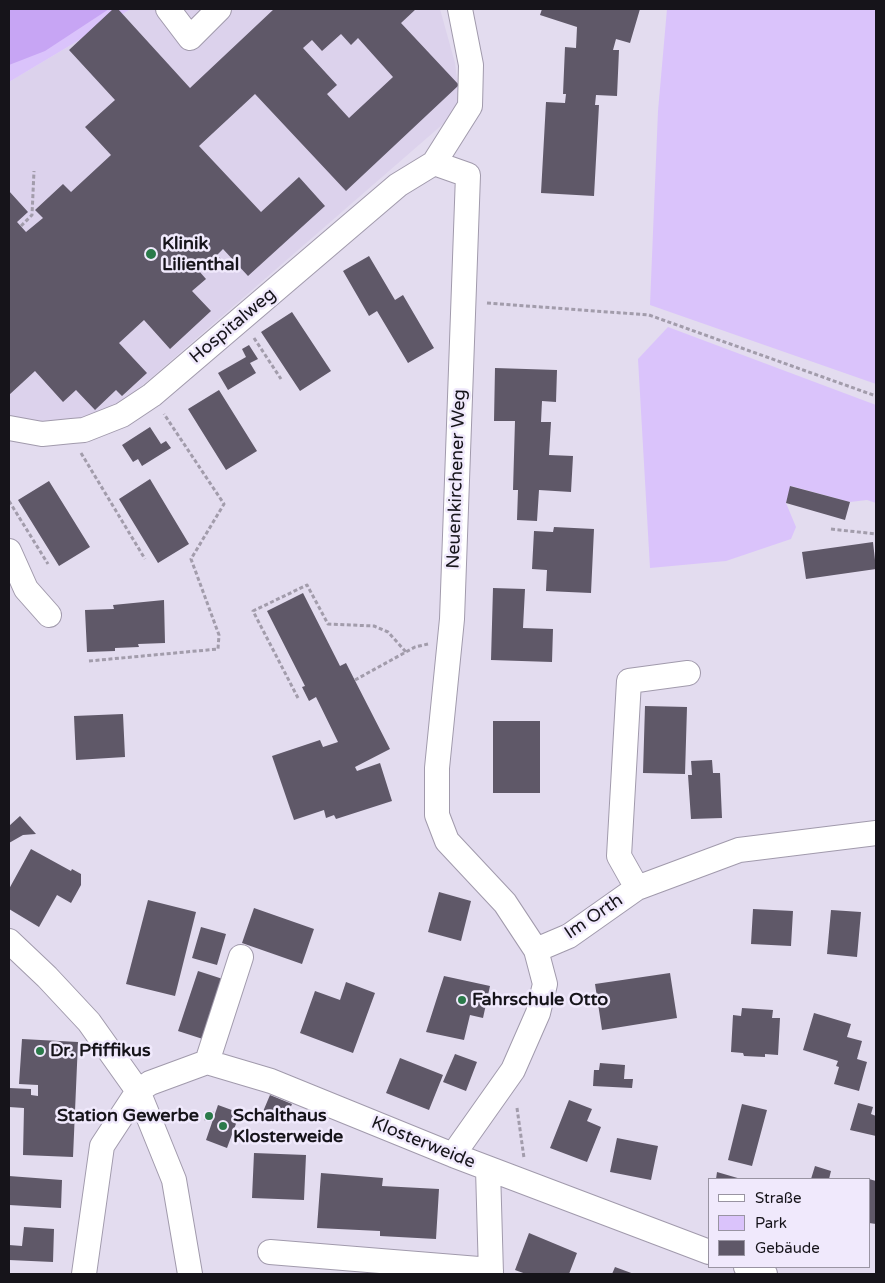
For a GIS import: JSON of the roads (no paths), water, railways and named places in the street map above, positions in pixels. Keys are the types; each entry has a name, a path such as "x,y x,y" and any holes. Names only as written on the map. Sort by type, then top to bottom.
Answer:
{"street":[{"path":"168,9 190,38 219,9"},
{"path":"434,163 470,106 471,65 460,9"},
{"name":"Neuenkirchener Weg","path":"434,163 468,175 450,640 437,768 437,815 447,841 505,904 536,950"},
{"name":"Hospitalweg","path":"9,428 42,434 84,430 122,414 152,395 398,185 434,163"},
{"path":"9,551 26,589 49,615"},
{"path":"637,888 619,856 629,681 688,673"},
{"name":"Im Orth","path":"536,950 569,936 637,888 739,850 876,833"},
{"path":"9,941 47,977 89,1022 138,1092 174,1180 190,1274"},
{"path":"453,1155 513,1070 538,1013 545,984 536,950"},
{"path":"84,1274 102,1146 138,1092 150,1083 208,1062 242,957"},
{"name":"Klosterweide","path":"208,1062 271,1081 488,1169 708,1252"},
{"path":"270,1252 491,1272 488,1169"},
{"path":"749,1268 765,1274"}],"place":[{"name":"Klinik Lilienthal","path":"151,254"},
{"name":"Fahrschule Otto","path":"462,1000"},
{"name":"Dr. Pfiffikus","path":"40,1051"},
{"name":"Station Gewerbe","path":"209,1116"},
{"name":"Schalthaus Klosterweide","path":"223,1126"}]}
